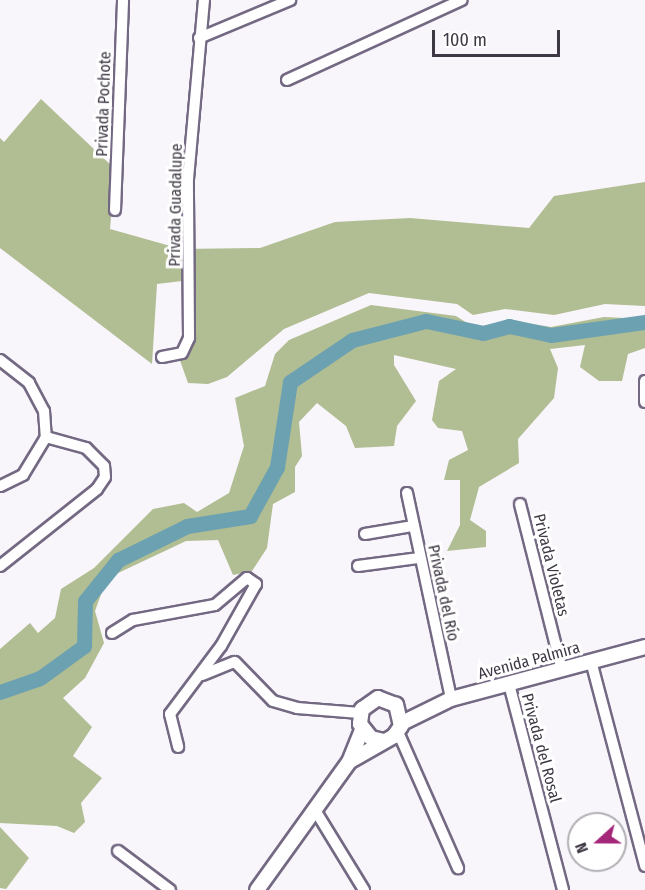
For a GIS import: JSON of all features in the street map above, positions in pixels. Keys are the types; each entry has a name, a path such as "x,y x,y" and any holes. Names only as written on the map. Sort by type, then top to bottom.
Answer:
{"main road":[{"name":"Avenida Palmira","path":"400,727 422,708 645,647"},
{"path":"258,890 349,762 362,729 360,713 378,698 396,705 400,727 383,741 349,762"},
{"name":"Avenida Palmira","path":"396,705 422,708"},
{"path":"362,729 383,741"}],"street":[{"name":"Privada Pochote","path":"115,210 123,0"},
{"name":"Privada Guadalupe","path":"162,357 182,353 189,338 188,179 204,0"},
{"path":"199,38 290,0"},
{"path":"287,80 462,0"},
{"path":"0,361 29,383 44,411 46,437 23,475 0,486"},
{"path":"645,381 645,402"},
{"path":"0,566 97,489 105,477 104,466 86,447 46,437"},
{"name":"Privada del Río","path":"407,493 419,558 451,699"},
{"name":"Privada Violetas","path":"520,504 562,670"},
{"path":"365,534 413,526"},
{"path":"358,566 419,558"},
{"path":"112,633 133,620 215,605 239,582 252,580 256,592 201,675 170,714 178,747"},
{"path":"591,661 645,866"},
{"path":"201,675 235,662 273,700 297,708 360,713"},
{"name":"Privada del Rosal","path":"509,684 563,890"},
{"path":"400,727 458,868"},
{"path":"315,810 364,890"},
{"path":"118,850 170,890"}],"green space":[{"path":"41,99 115,169 110,229 181,249 260,248 335,222 410,218 529,228 554,196 645,182 645,306 605,304 554,315 505,309 473,315 457,304 369,293 284,329 227,377 208,384 188,383 177,352 191,343 190,280 157,284 152,364 0,248 0,138 4,142"},
{"path":"371,305 456,316 475,328 508,320 551,327 604,317 645,319 645,348 628,354 622,381 599,381 580,367 585,345 550,349 558,368 554,398 518,439 519,463 479,487 470,520 486,531 486,547 447,551 460,525 460,480 444,480 449,460 468,450 462,431 438,428 432,420 439,381 456,369 394,355 394,365 416,401 397,426 394,446 355,448 346,426 317,403 299,422 302,456 295,467 295,492 273,504 267,548 252,571 233,575 218,540 186,541 116,574 104,586 95,611 104,643 85,678 63,698 92,727 73,756 102,778 81,803 85,822 74,833 57,826 0,823 0,649 30,623 38,633 55,618 61,589 94,568 153,509 184,503 197,512 229,493 244,446 235,398 265,386 275,354 289,340"},
{"path":"0,827 29,858 6,889 0,888"}],"waterway":[{"path":"0,692 40,678 84,646 85,601 118,560 187,526 250,516 277,467 290,382 352,340 426,321 483,333 509,326 551,335 645,322"}]}
